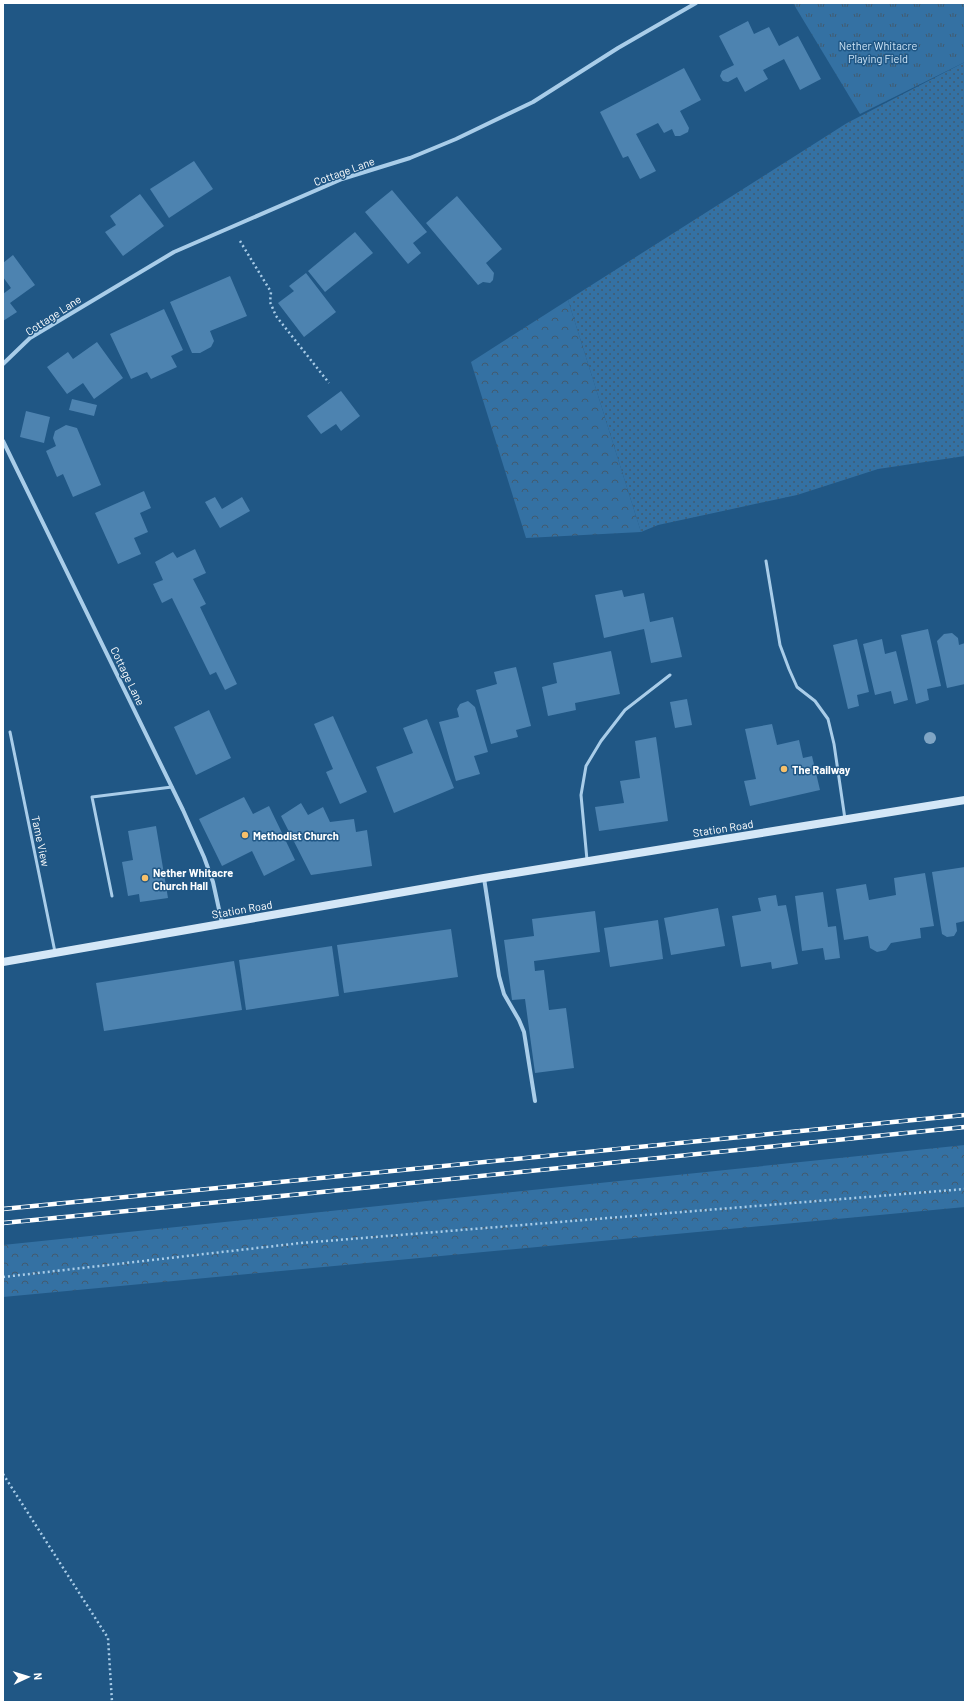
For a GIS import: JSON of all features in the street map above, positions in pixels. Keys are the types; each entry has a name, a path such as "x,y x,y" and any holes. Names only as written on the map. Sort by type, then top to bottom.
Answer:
{"street":[{"name":"Cottage Lane","path":"3,364 30,338 174,252 342,179 410,158 456,140 534,102 618,48 696,3"},
{"name":"Cottage Lane","path":"3,441 172,786 204,857 213,882 222,924"},
{"name":"Station Road","path":"3,962 484,878 965,800"},
{"path":"484,878 499,976 504,994 524,1032 535,1101"}],"lane":[{"path":"766,561 780,646 788,669 797,687 815,701 828,718 834,744 845,819"},
{"path":"588,862 581,795 586,766 601,741 625,710 670,675"},
{"name":"Tame View","path":"10,732 55,953"},
{"path":"112,896 92,797 172,786"}],"path":[{"path":"231,227 271,292 270,302 276,316 329,383"},
{"path":"3,1277 301,1243 965,1189"},
{"path":"3,1474 108,1638 112,1702"}],"green space":[{"name":"Nether Whitacre Playing Field","path":"793,3 965,3 965,62 860,114"},
{"path":"965,62 965,456 878,469 797,495 658,525 641,532 568,300 847,123"},
{"path":"568,300 641,532 526,538 471,362"},
{"path":"965,1145 965,1207 3,1297 3,1245"}],"building":[{"path":"748,21 754,34 769,27 779,46 798,36 821,79 800,90 784,59 763,70 768,79 745,92 737,77 728,82 723,81 720,76 722,71 734,65 719,36"},
{"path":"684,68 701,100 680,111 689,128 688,132 680,136 675,136 672,129 664,133 658,123 636,134 656,171 640,179 628,156 623,158 600,112"},
{"path":"194,161 213,189 169,218 150,189"},
{"path":"392,190 427,232 413,243 421,253 408,264 365,212"},
{"path":"140,194 164,226 123,256 105,232 116,225 110,216"},
{"path":"457,196 502,249 486,263 494,273 493,280 490,283 483,282 478,285 426,223"},
{"path":"355,232 373,253 325,292 308,271"},
{"path":"13,255 35,285 10,303 17,312 3,321 3,294 11,288 3,277 3,263"},
{"path":"306,273 336,312 304,337 278,303 294,291 289,286"},
{"path":"230,276 247,316 210,331 214,341 211,347 200,353 192,353 170,302"},
{"path":"164,309 183,350 171,356 177,367 151,379 147,372 131,379 110,334"},
{"path":"97,342 123,378 94,399 83,383 67,394 47,367 68,352 73,359"},
{"path":"341,391 360,416 341,431 336,424 321,434 307,416"},
{"path":"72,399 97,405 94,416 69,410"},
{"path":"26,411 50,417 44,443 20,437"},
{"path":"66,425 77,428 101,485 73,497 63,474 57,477 46,451 56,446 53,438 55,431"},
{"path":"144,491 151,508 140,513 148,532 134,538 141,554 118,564 95,513"},
{"path":"215,497 222,509 242,497 250,511 220,528 205,502"},
{"path":"195,549 206,573 193,579 206,604 200,607 237,684 225,690 216,672 210,675 172,598 162,603 153,584 163,580 155,562 173,552 177,558"},
{"path":"622,590 624,597 644,593 650,622 673,617 682,657 651,663 644,629 604,638 595,595"},
{"path":"928,629 941,686 927,689 929,700 916,704 901,635"},
{"path":"952,633 958,638 959,645 965,643 965,684 947,688 937,641 944,634"},
{"path":"857,639 869,692 857,695 859,706 848,709 833,645"},
{"path":"882,639 885,654 896,651 908,700 894,704 891,691 875,695 863,644"},
{"path":"611,651 620,694 575,703 576,710 548,716 542,687 557,683 553,663"},
{"path":"516,667 531,726 516,730 518,737 491,744 476,690 497,684 494,672"},
{"path":"687,699 692,725 675,728 670,702"},
{"path":"468,701 475,707 488,752 474,756 480,774 456,781 439,722 459,717 457,709 460,704"},
{"path":"209,710 231,758 196,775 174,727"},
{"path":"333,716 367,792 340,804 326,772 333,769 314,724"},
{"path":"427,719 454,788 394,813 376,767 413,753 403,728"},
{"name":"The Railway","path":"772,724 777,745 799,740 803,758 812,756 820,790 750,806 744,781 756,779 745,729"},
{"path":"656,737 668,821 599,831 595,807 624,803 620,781 640,778 635,741"},
{"name":"Methodist Church","path":"244,797 253,814 269,806 295,860 264,876 252,851 222,866 199,819"},
{"path":"301,803 308,815 323,807 330,822 354,819 356,832 367,830 372,866 311,875 281,816"},
{"name":"Nether Whitacre Church Hall","path":"156,826 168,898 140,902 139,894 128,896 122,862 133,860 128,831"},
{"path":"965,867 965,921 956,923 957,931 954,936 947,937 942,934 932,872"},
{"path":"925,873 934,926 920,928 921,938 891,943 886,950 877,952 870,948 868,936 844,940 836,889 866,884 869,900 896,895 894,878"},
{"path":"823,892 828,927 836,926 840,958 825,960 823,948 802,951 795,896"},
{"path":"776,895 778,906 786,905 798,964 772,969 771,962 741,967 732,916 761,911 758,898"},
{"path":"718,908 725,946 671,955 664,918"},
{"path":"595,911 600,952 534,961 535,971 544,970 549,1010 566,1008 574,1068 535,1073 525,999 512,1000 504,940 534,936 532,919"},
{"path":"658,920 663,959 610,967 604,928"},
{"path":"451,929 458,977 344,993 337,945"},
{"path":"332,946 339,996 246,1010 239,960"},
{"path":"234,961 242,1010 104,1031 96,983"}],"railway":[{"path":"3,1209 965,1115"},
{"path":"3,1223 965,1127"}],"place":[{"name":"The Railway","path":"784,769"},
{"name":"Methodist Church","path":"245,835"},
{"name":"Nether Whitacre Church Hall","path":"145,878"}]}
